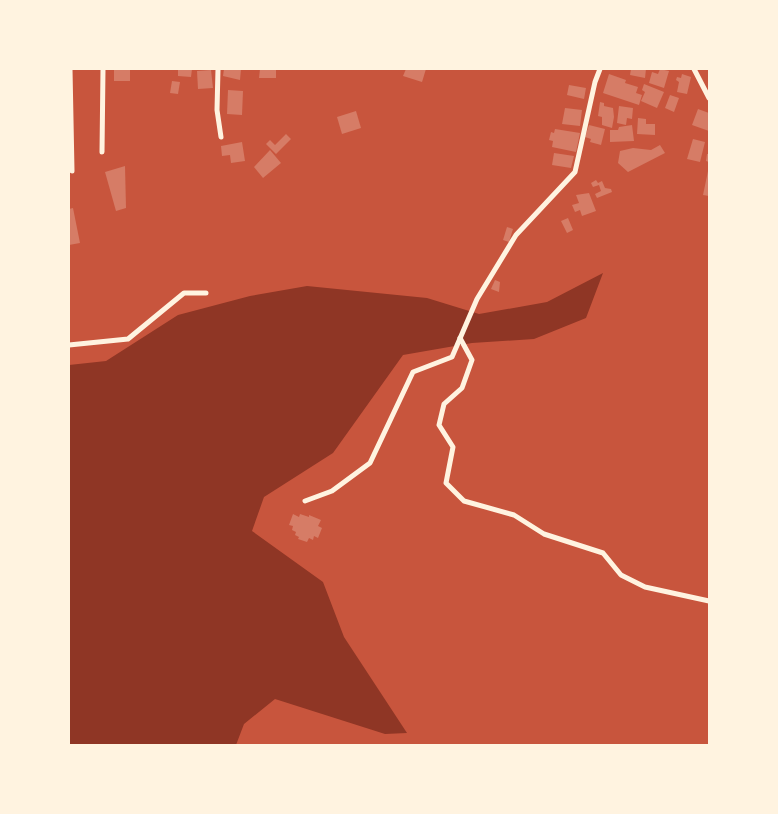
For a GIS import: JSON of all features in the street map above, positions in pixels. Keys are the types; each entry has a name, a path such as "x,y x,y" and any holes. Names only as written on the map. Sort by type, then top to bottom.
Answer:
{"street":[{"path":"70,69 72,172"},
{"path":"102,152 103,69"},
{"path":"218,69 217,110 222,137"},
{"path":"305,501 332,491 370,463 413,372 452,357 477,299 516,236 575,172 595,82 600,69"},
{"path":"694,69 709,98"},
{"path":"69,345 128,339 184,293 206,293"},
{"path":"460,338 472,360 462,388 444,404 439,425 453,447 446,483 464,501 514,515 544,534 602,553 621,575 645,587 709,601"}],"shaded area":[{"path":"603,273 586,318 534,339 472,343 403,355 333,453 264,497 252,531 323,582 344,637 407,733 385,734 275,699 244,724 236,745 69,745 69,365 106,361 178,315 250,296 307,286 427,298 479,314 547,302"}],"building":[{"path":"114,69 130,69 130,81 114,81"},
{"path":"178,69 192,69 191,77 178,76"},
{"path":"224,69 241,69 240,80 223,76"},
{"path":"260,69 276,69 276,78 259,78"},
{"path":"406,69 426,69 422,82 403,76"},
{"path":"631,69 646,69 645,78 630,75"},
{"path":"660,69 669,71 664,88 649,83 652,72 658,74"},
{"path":"211,70 213,88 198,89 197,71"},
{"path":"609,74 626,80 625,83 638,87 636,93 642,95 639,105 603,93"},
{"path":"682,74 691,77 687,94 677,92 679,82 676,80 677,77 681,78"},
{"path":"172,81 180,82 178,94 170,93"},
{"path":"644,84 664,92 657,108 641,101 645,92 642,90"},
{"path":"569,85 586,88 584,99 567,95"},
{"path":"228,90 243,91 242,115 227,114"},
{"path":"670,95 679,98 674,112 665,108"},
{"path":"600,102 604,103 604,106 613,108 612,128 602,125 602,117 598,116"},
{"path":"619,106 633,108 632,119 627,118 626,125 617,123"},
{"path":"565,108 582,110 580,126 562,124"},
{"path":"698,109 709,113 709,131 692,125"},
{"path":"356,111 361,128 342,134 337,117"},
{"path":"638,118 646,119 646,124 655,124 655,135 637,134"},
{"path":"589,125 605,129 601,145 590,142 591,139 585,137"},
{"path":"632,125 634,141 610,142 610,130 618,130 619,127"},
{"path":"555,129 580,133 576,152 552,147 553,141 549,140 551,132 554,133"},
{"path":"286,134 291,139 276,154 266,144 270,140 275,145"},
{"path":"693,139 705,142 700,162 687,159"},
{"path":"242,142 245,161 231,163 230,155 222,156 221,146"},
{"path":"660,145 665,153 628,172 618,163 620,151 633,148 651,150"},
{"path":"270,150 281,163 263,178 254,167"},
{"path":"554,153 574,156 571,168 552,165"},
{"path":"707,154 709,154 709,162 706,161"},
{"path":"125,166 126,208 116,211 105,172"},
{"path":"708,171 709,196 703,195"},
{"path":"596,180 598,183 602,181 605,188 611,189 612,192 597,198 595,194 601,191 599,185 593,187 591,183"},
{"path":"589,193 596,211 582,216 580,210 575,212 572,205 579,203 576,195"},
{"path":"73,208 80,243 69,245 69,209"},
{"path":"568,218 573,230 567,233 561,221"},
{"path":"507,227 513,229 509,242 503,240"},
{"path":"495,280 500,282 499,292 491,289"},
{"path":"293,514 299,517 300,514 309,517 309,515 321,520 318,526 322,528 318,538 314,536 313,540 309,538 307,542 298,539 299,537 295,535 296,532 292,530 293,526 289,525"}]}
